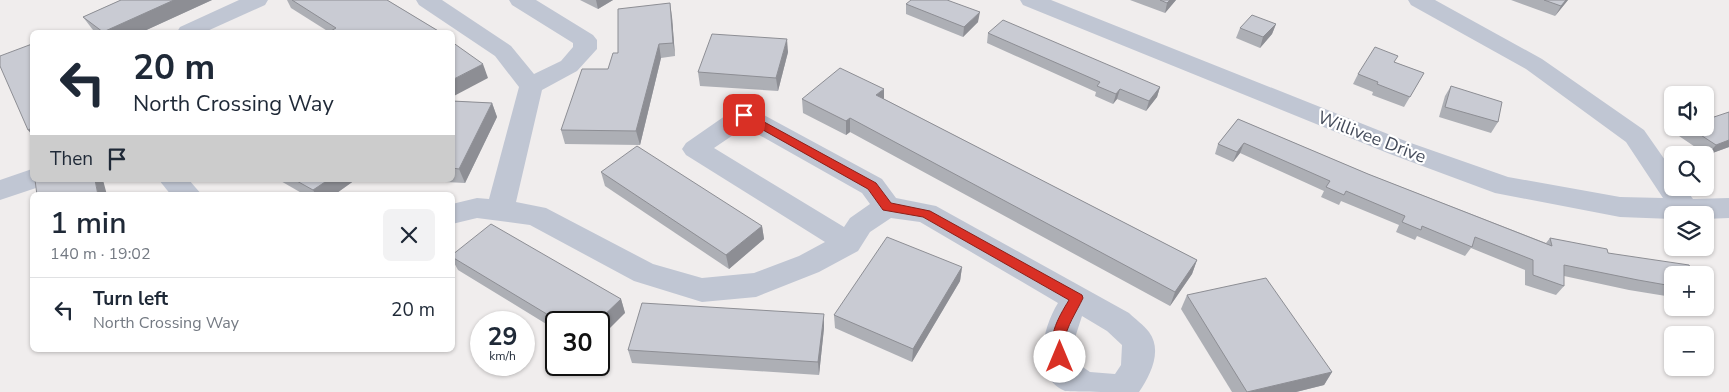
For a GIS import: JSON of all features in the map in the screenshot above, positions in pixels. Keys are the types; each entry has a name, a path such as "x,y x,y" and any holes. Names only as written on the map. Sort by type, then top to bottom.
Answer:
{"street":[{"path":"192,30 257,0"},
{"path":"427,0 503,51 530,86"},
{"path":"500,211 530,86 569,66 584,50 585,40 520,0"},
{"name":"Willivee Drive","path":"1031,0 1398,148 1505,186 1620,207 1664,208"},
{"path":"1418,0 1534,64 1635,136 1683,206"},
{"path":"848,243 695,149 744,115 872,186 887,207 926,214 1077,298"},
{"path":"0,190 30,180"},
{"path":"174,182 185,192"},
{"path":"455,213 477,208 536,214 644,273 702,290 756,285 810,264 848,243 860,226 887,207"},
{"name":"Willivee Drive","path":"1714,208 1729,208"}],"building":[{"path":"121,0 174,0 107,30 100,30 83,17"},
{"path":"292,0 387,0 437,30 332,30 336,28"},
{"path":"911,0 947,0 980,12 964,27 906,4"},
{"path":"1544,0 1566,0 1561,6"},
{"path":"670,3 673,43 659,44 636,131 561,130 582,69 608,69 613,53 618,53 618,9"},
{"path":"1252,15 1276,24 1263,37 1240,28"},
{"path":"1003,20 1160,87 1149,101 1120,89 1116,94 1097,86 1100,82 988,33"},
{"path":"712,34 787,39 776,78 698,72"},
{"path":"455,44 483,64 455,78"},
{"path":"30,45 30,129 28,130 0,66 0,56"},
{"path":"1375,47 1398,56 1394,62 1424,73 1410,97 1358,74"},
{"path":"840,68 884,89 876,95 1197,260 1175,292 850,118 846,121 802,99"},
{"path":"1451,86 1502,102 1498,122 1445,107"},
{"path":"455,101 492,103 459,169 455,168"},
{"path":"1729,112 1729,140 1716,145 1702,136 1714,136 1714,117"},
{"path":"1238,119 1368,174 1552,246 1550,238 1607,249 1608,253 1690,266 1664,266 1664,285 1564,265 1564,286 1533,275 1533,260 1475,237 1472,247 1422,226 1421,230 1402,222 1405,216 1346,191 1344,195 1326,187 1330,181 1244,143 1237,152 1218,144"},
{"path":"637,146 762,226 726,255 601,172"},
{"path":"35,182 95,182 97,192 37,192"},
{"path":"299,182 325,182 313,190"},
{"path":"491,224 621,299 608,311 545,311 545,313 455,259 455,253"},
{"path":"887,237 962,267 913,349 834,315"},
{"path":"1266,278 1332,372 1247,392 1187,295"},
{"path":"642,303 824,314 818,362 628,350"}],"route":[{"path":"744,115 872,186 887,207 926,214 1077,298 1063,321 1057,344 1060,357"}]}
